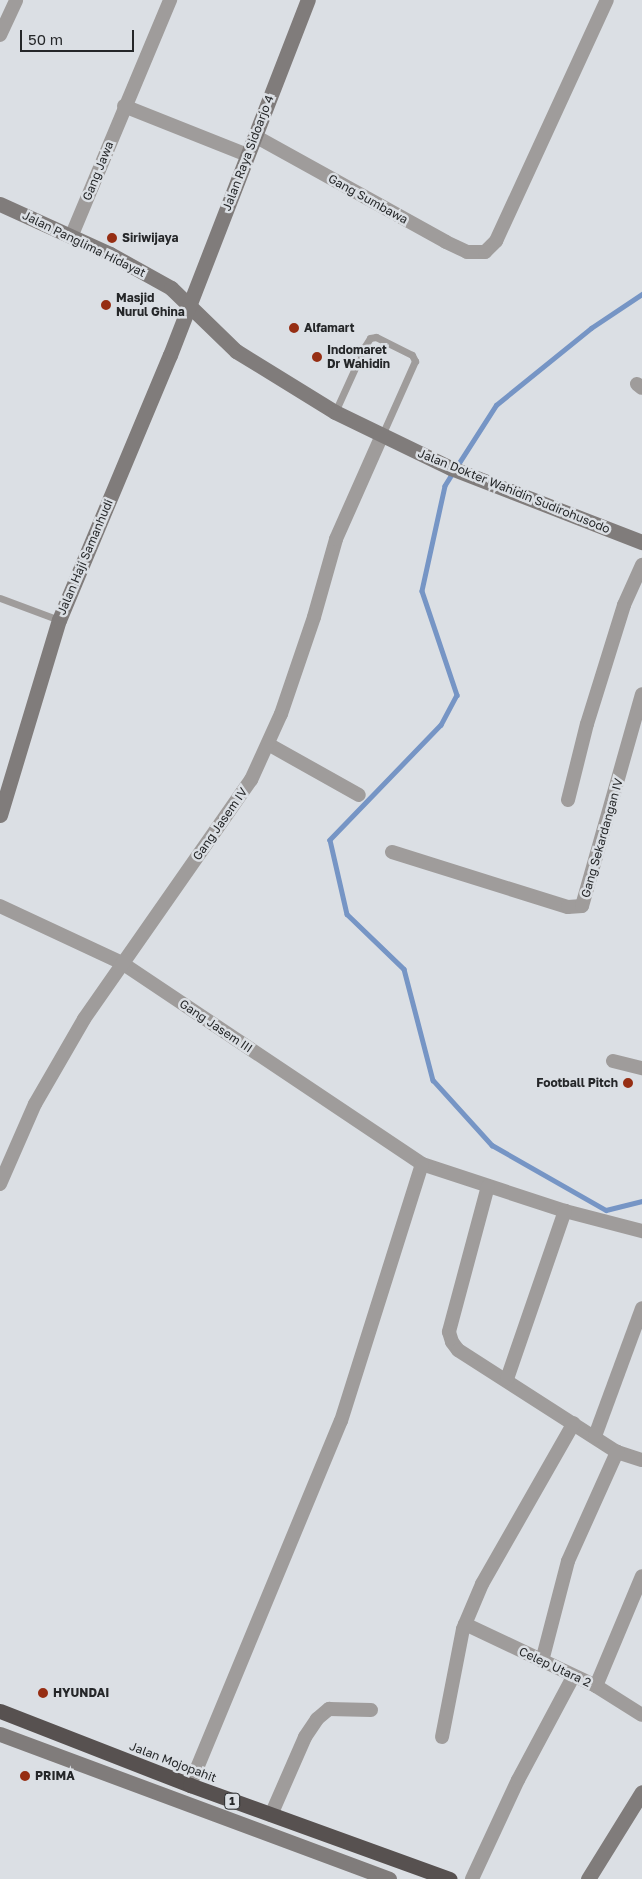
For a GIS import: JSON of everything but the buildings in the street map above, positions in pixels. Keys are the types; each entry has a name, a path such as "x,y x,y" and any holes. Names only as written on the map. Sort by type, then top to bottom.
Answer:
{"highway":[{"name":"Jalan Mojopahit","path":"0,1710 190,1785 449,1879"}],"main road":[{"name":"Jalan Raya Sidoarjo 4","path":"189,306 308,0"},
{"name":"Jalan Panglima Hidayat","path":"0,204 71,237 171,288 189,306"},
{"name":"Jalan Dokter Wahidin Sudirohusodo","path":"189,306 236,351 335,412 451,468 642,542"},
{"name":"Jalan Haji Samanhudi","path":"0,815 59,620 189,306"},
{"path":"0,1734 389,1879"},
{"path":"588,1879 642,1792"}],"street":[{"path":"0,35 16,0"},
{"name":"Gang Jawa","path":"71,237 124,106 170,0"},
{"name":"Gang Sumbawa","path":"255,136 446,242 467,252 485,252 500,232 607,0"},
{"path":"124,106 247,155"},
{"name":"Gang Jasem IV","path":"0,1184 35,1104 122,962 251,780 268,744 314,617 336,540 382,435"},
{"path":"568,800 587,724 624,605 642,565"},
{"name":"Gang Sekardangan IV","path":"392,852 568,907 582,906 642,694"},
{"path":"268,744 359,795"},
{"name":"Gang Jasem III","path":"0,906 122,962 422,1164 565,1211 642,1231"},
{"path":"613,1060 642,1068"},
{"path":"190,1785 342,1421 422,1164"},
{"path":"488,1186 449,1332 458,1350 507,1379 618,1452 642,1460"},
{"path":"507,1379 565,1211"},
{"path":"595,1436 641,1314"},
{"path":"442,1737 465,1624 482,1584 574,1423"},
{"path":"542,1661 568,1561 618,1452"},
{"path":"596,1686 642,1576"},
{"name":"Celep Utara 2","path":"465,1624 572,1677 596,1686 642,1715"},
{"path":"472,1879 518,1780 572,1677"},
{"path":"271,1814 305,1737 317,1719 329,1709 371,1710"}],"lane":[{"path":"335,412 365,346 370,338 376,337 412,355 415,361 382,435"},
{"path":"0,598 59,620"}],"waterway":[{"path":"457,466 496,405 591,328 642,294"},
{"path":"453,473 445,486 422,591 457,695 441,725 330,840 347,914 404,969 433,1080 492,1145 606,1210 642,1201"}],"place":[{"name":"Siriwijaya","path":"112,238"},
{"name":"Masjid Nurul Ghina","path":"106,305"},
{"name":"Alfamart","path":"294,328"},
{"name":"Indomaret Dr Wahidin","path":"317,357"},
{"name":"Football Pitch","path":"628,1083"},
{"name":"HYUNDAI","path":"43,1693"},
{"name":"PRIMA","path":"25,1776"}]}
